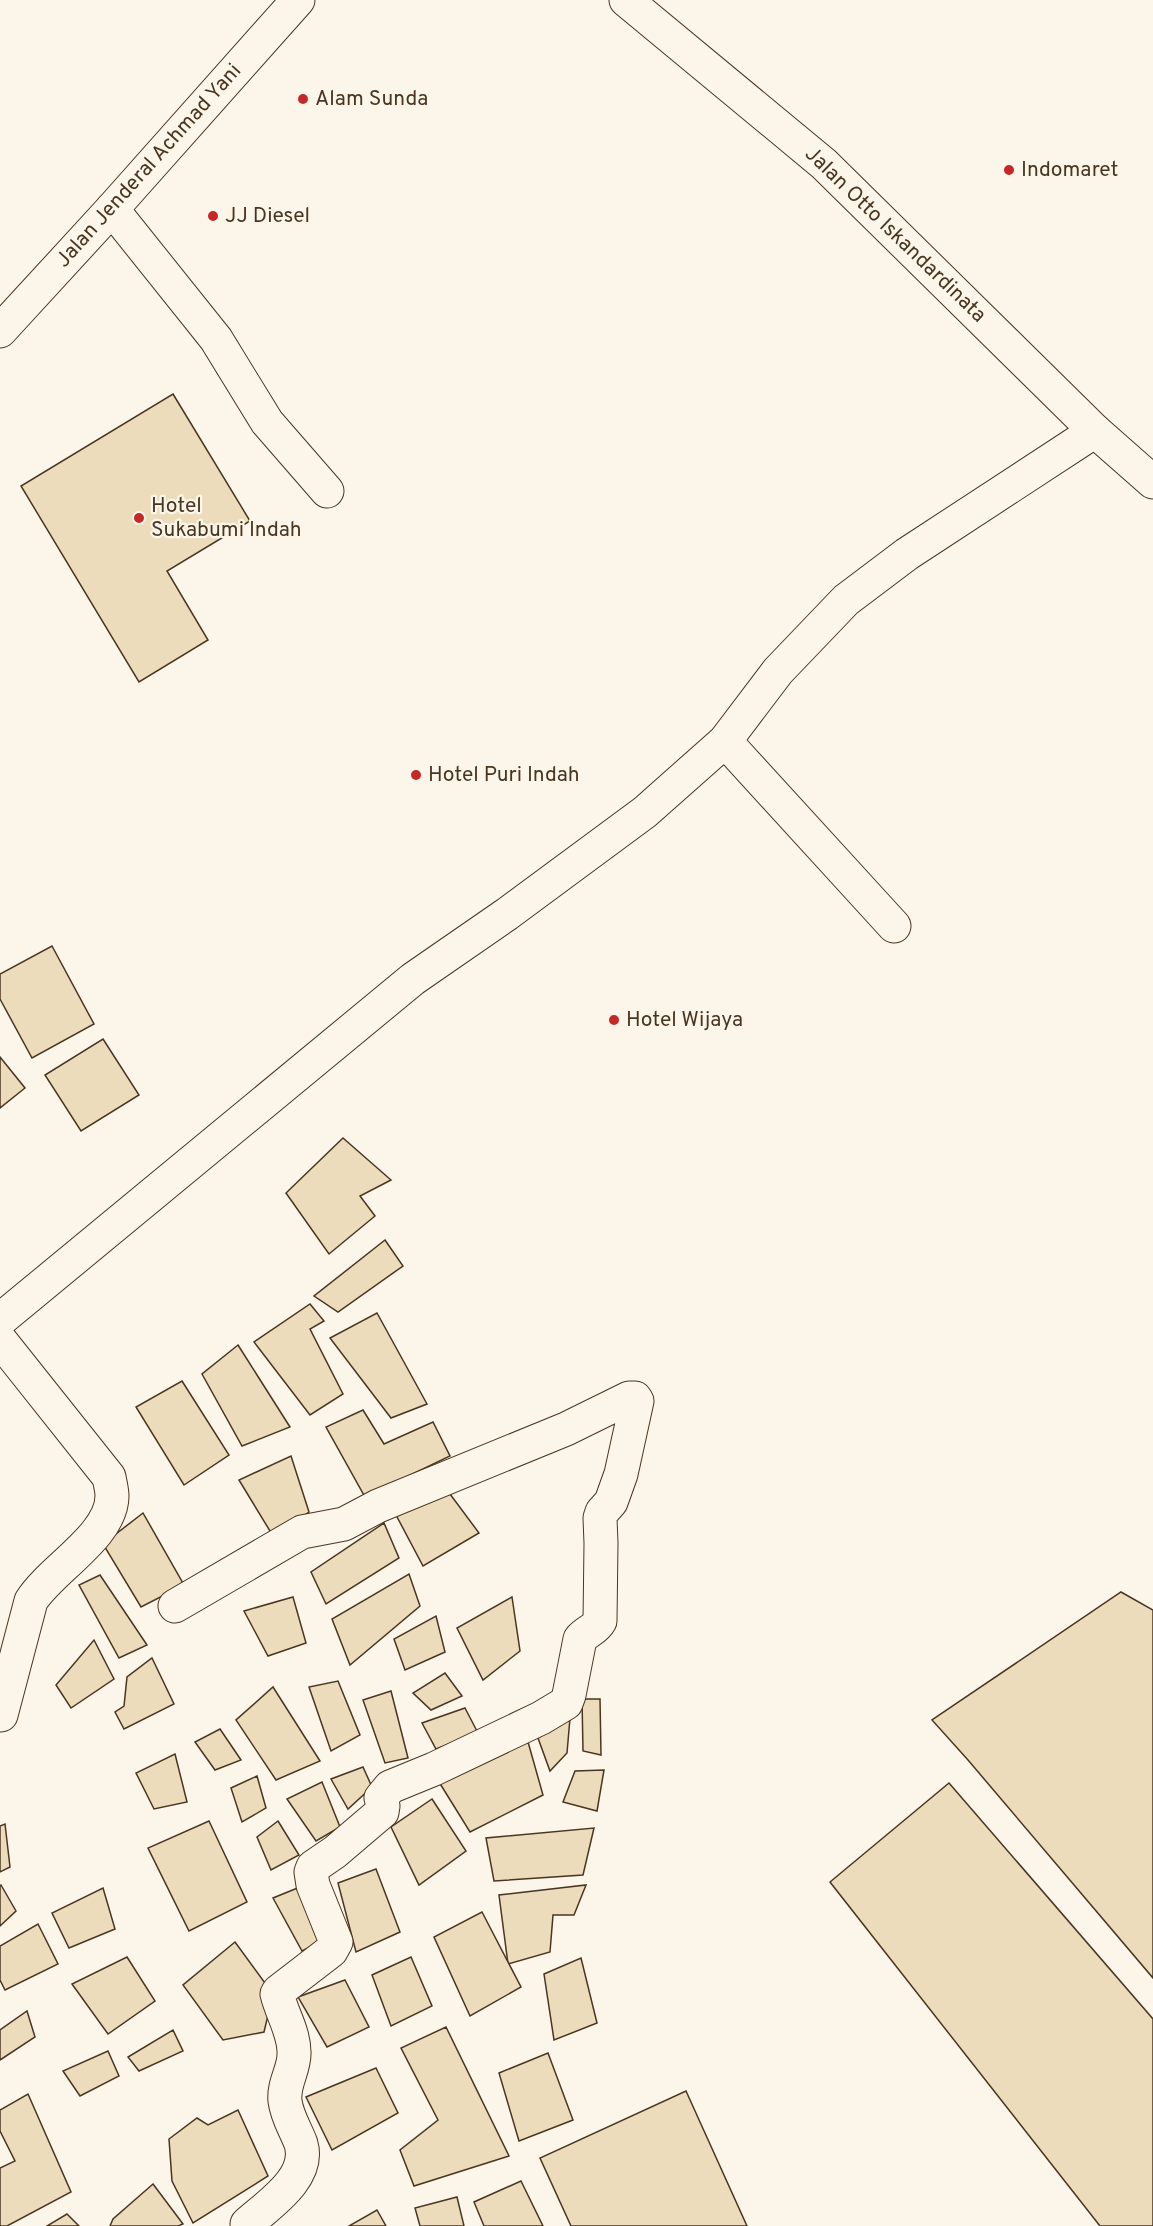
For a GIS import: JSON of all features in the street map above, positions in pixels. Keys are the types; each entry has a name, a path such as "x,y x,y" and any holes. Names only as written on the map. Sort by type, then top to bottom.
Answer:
{"street":[{"name":"Jalan Jenderal Achmad Yani","path":"0,331 298,0"},
{"name":"Jalan Otto Iskandardinata","path":"626,0 824,164 1095,431 1153,482"},
{"path":"112,209 216,339 267,422 327,492"},
{"path":"0,1320 413,979 507,914 645,812 724,741 778,671 846,600 907,554 1095,431"},
{"path":"724,741 894,926"},
{"path":"0,1340 109,1477 112,1496 107,1518 97,1532 39,1589 31,1601 1,1715"},
{"path":"175,1606 302,1532 344,1524 378,1506 566,1429 628,1398 635,1398 637,1401 621,1474 611,1502 600,1518 600,1621 595,1629 585,1633 580,1639 566,1703 541,1718 435,1769 390,1787 381,1798 383,1806 381,1812 335,1852 313,1867 311,1872 313,1885 336,1942 331,1951 277,1994 294,2042 295,2055 284,2099 286,2110 302,2146 301,2167 296,2178 286,2189 246,2225"}],"building":[{"path":"173,394 250,521 167,571 208,640 139,682 21,486"},
{"path":"52,946 94,1024 32,1058 0,999 0,974"},
{"path":"103,1039 139,1095 81,1131 45,1075"},
{"path":"0,1057 25,1088 0,1108"},
{"path":"343,1138 391,1180 360,1196 375,1216 329,1254 286,1193"},
{"path":"385,1240 403,1266 338,1312 314,1296"},
{"path":"310,1304 324,1321 310,1329 343,1394 310,1415 254,1342"},
{"path":"377,1313 427,1404 391,1418 330,1338"},
{"path":"238,1345 290,1427 242,1446 202,1374"},
{"path":"182,1381 229,1455 184,1485 136,1407"},
{"path":"363,1410 384,1444 433,1422 450,1456 365,1497 326,1427"},
{"path":"291,1456 309,1512 273,1536 239,1480"},
{"path":"447,1490 479,1533 423,1566 396,1515"},
{"path":"143,1513 184,1585 141,1607 103,1544"},
{"path":"384,1523 399,1558 326,1604 311,1572"},
{"path":"409,1574 420,1606 350,1665 332,1619"},
{"path":"100,1575 147,1645 119,1658 79,1585"},
{"path":"1121,1592 1153,1610 1153,1978 932,1720"},
{"path":"293,1597 306,1643 268,1656 244,1611"},
{"path":"512,1597 520,1651 483,1680 457,1628"},
{"path":"436,1616 445,1652 405,1670 394,1639"},
{"path":"94,1640 114,1679 71,1708 56,1685"},
{"path":"152,1658 174,1704 124,1729 115,1712 124,1706 127,1677"},
{"path":"445,1673 462,1696 431,1710 413,1693"},
{"path":"338,1681 360,1735 331,1751 309,1687"},
{"path":"273,1687 320,1761 276,1780 236,1720"},
{"path":"391,1691 408,1758 385,1763 363,1700"},
{"path":"582,1699 600,1699 601,1755 583,1751"},
{"path":"465,1708 478,1733 436,1749 422,1723"},
{"path":"570,1718 567,1753 550,1771 538,1738"},
{"path":"220,1729 241,1760 215,1770 195,1742"},
{"path":"528,1742 543,1795 470,1832 439,1782"},
{"path":"175,1754 187,1802 154,1809 136,1773"},
{"path":"363,1767 372,1787 348,1809 331,1779"},
{"path":"604,1770 597,1811 563,1802 575,1771"},
{"path":"257,1776 266,1808 242,1822 231,1788"},
{"path":"322,1782 340,1827 316,1841 287,1799"},
{"path":"949,1783 1153,2019 1153,2226 1100,2226 830,1882"},
{"path":"432,1799 466,1851 419,1885 391,1827"},
{"path":"209,1821 247,1902 189,1931 148,1848"},
{"path":"278,1821 299,1855 271,1870 257,1837"},
{"path":"5,1824 10,1867 0,1872 0,1826"},
{"path":"594,1828 583,1875 494,1881 486,1838"},
{"path":"376,1869 400,1932 356,1952 338,1883"},
{"path":"586,1885 574,1915 553,1915 550,1952 508,1964 499,1895"},
{"path":"0,1886 16,1911 0,1926"},
{"path":"300,1887 326,1939 302,1951 273,1898"},
{"path":"103,1888 115,1929 69,1948 52,1913"},
{"path":"482,1912 521,1987 470,2016 434,1937"},
{"path":"38,1924 58,1964 5,1990 0,1980 0,1946"},
{"path":"235,1942 273,1994 264,2032 223,2040 183,1985"},
{"path":"127,1957 155,2001 108,2034 72,1984"},
{"path":"411,1957 432,2006 391,2026 372,1975"},
{"path":"581,1958 597,2023 554,2040 544,1974"},
{"path":"345,1980 369,2027 327,2047 298,1997"},
{"path":"27,2011 35,2037 0,2060 0,2030"},
{"path":"446,2027 509,2156 414,2186 400,2150 438,2120 401,2048"},
{"path":"173,2030 183,2051 139,2071 128,2057"},
{"path":"108,2051 119,2076 80,2096 63,2071"},
{"path":"548,2053 573,2120 519,2141 499,2073"},
{"path":"376,2068 398,2113 332,2150 306,2097"},
{"path":"686,2091 747,2226 571,2226 540,2158"},
{"path":"28,2094 71,2192 7,2226 0,2226 0,2168 15,2161 0,2131 0,2110"},
{"path":"238,2110 268,2176 193,2223 172,2181 169,2139 197,2118 208,2125"},
{"path":"521,2181 543,2226 484,2226 474,2202"},
{"path":"153,2184 183,2224 178,2226 110,2226 113,2219"},
{"path":"457,2197 464,2226 420,2226 415,2208"},
{"path":"377,2210 386,2226 349,2226"},
{"path":"67,2214 79,2226 47,2226"}],"place":[{"name":"Alam Sunda","path":"303,99"},
{"name":"Indomaret","path":"1009,170"},
{"name":"JJ Diesel","path":"213,216"},
{"name":"Hotel Sukabumi Indah","path":"139,518"},
{"name":"Hotel Puri Indah","path":"416,775"},
{"name":"Hotel Wijaya","path":"614,1020"}]}
